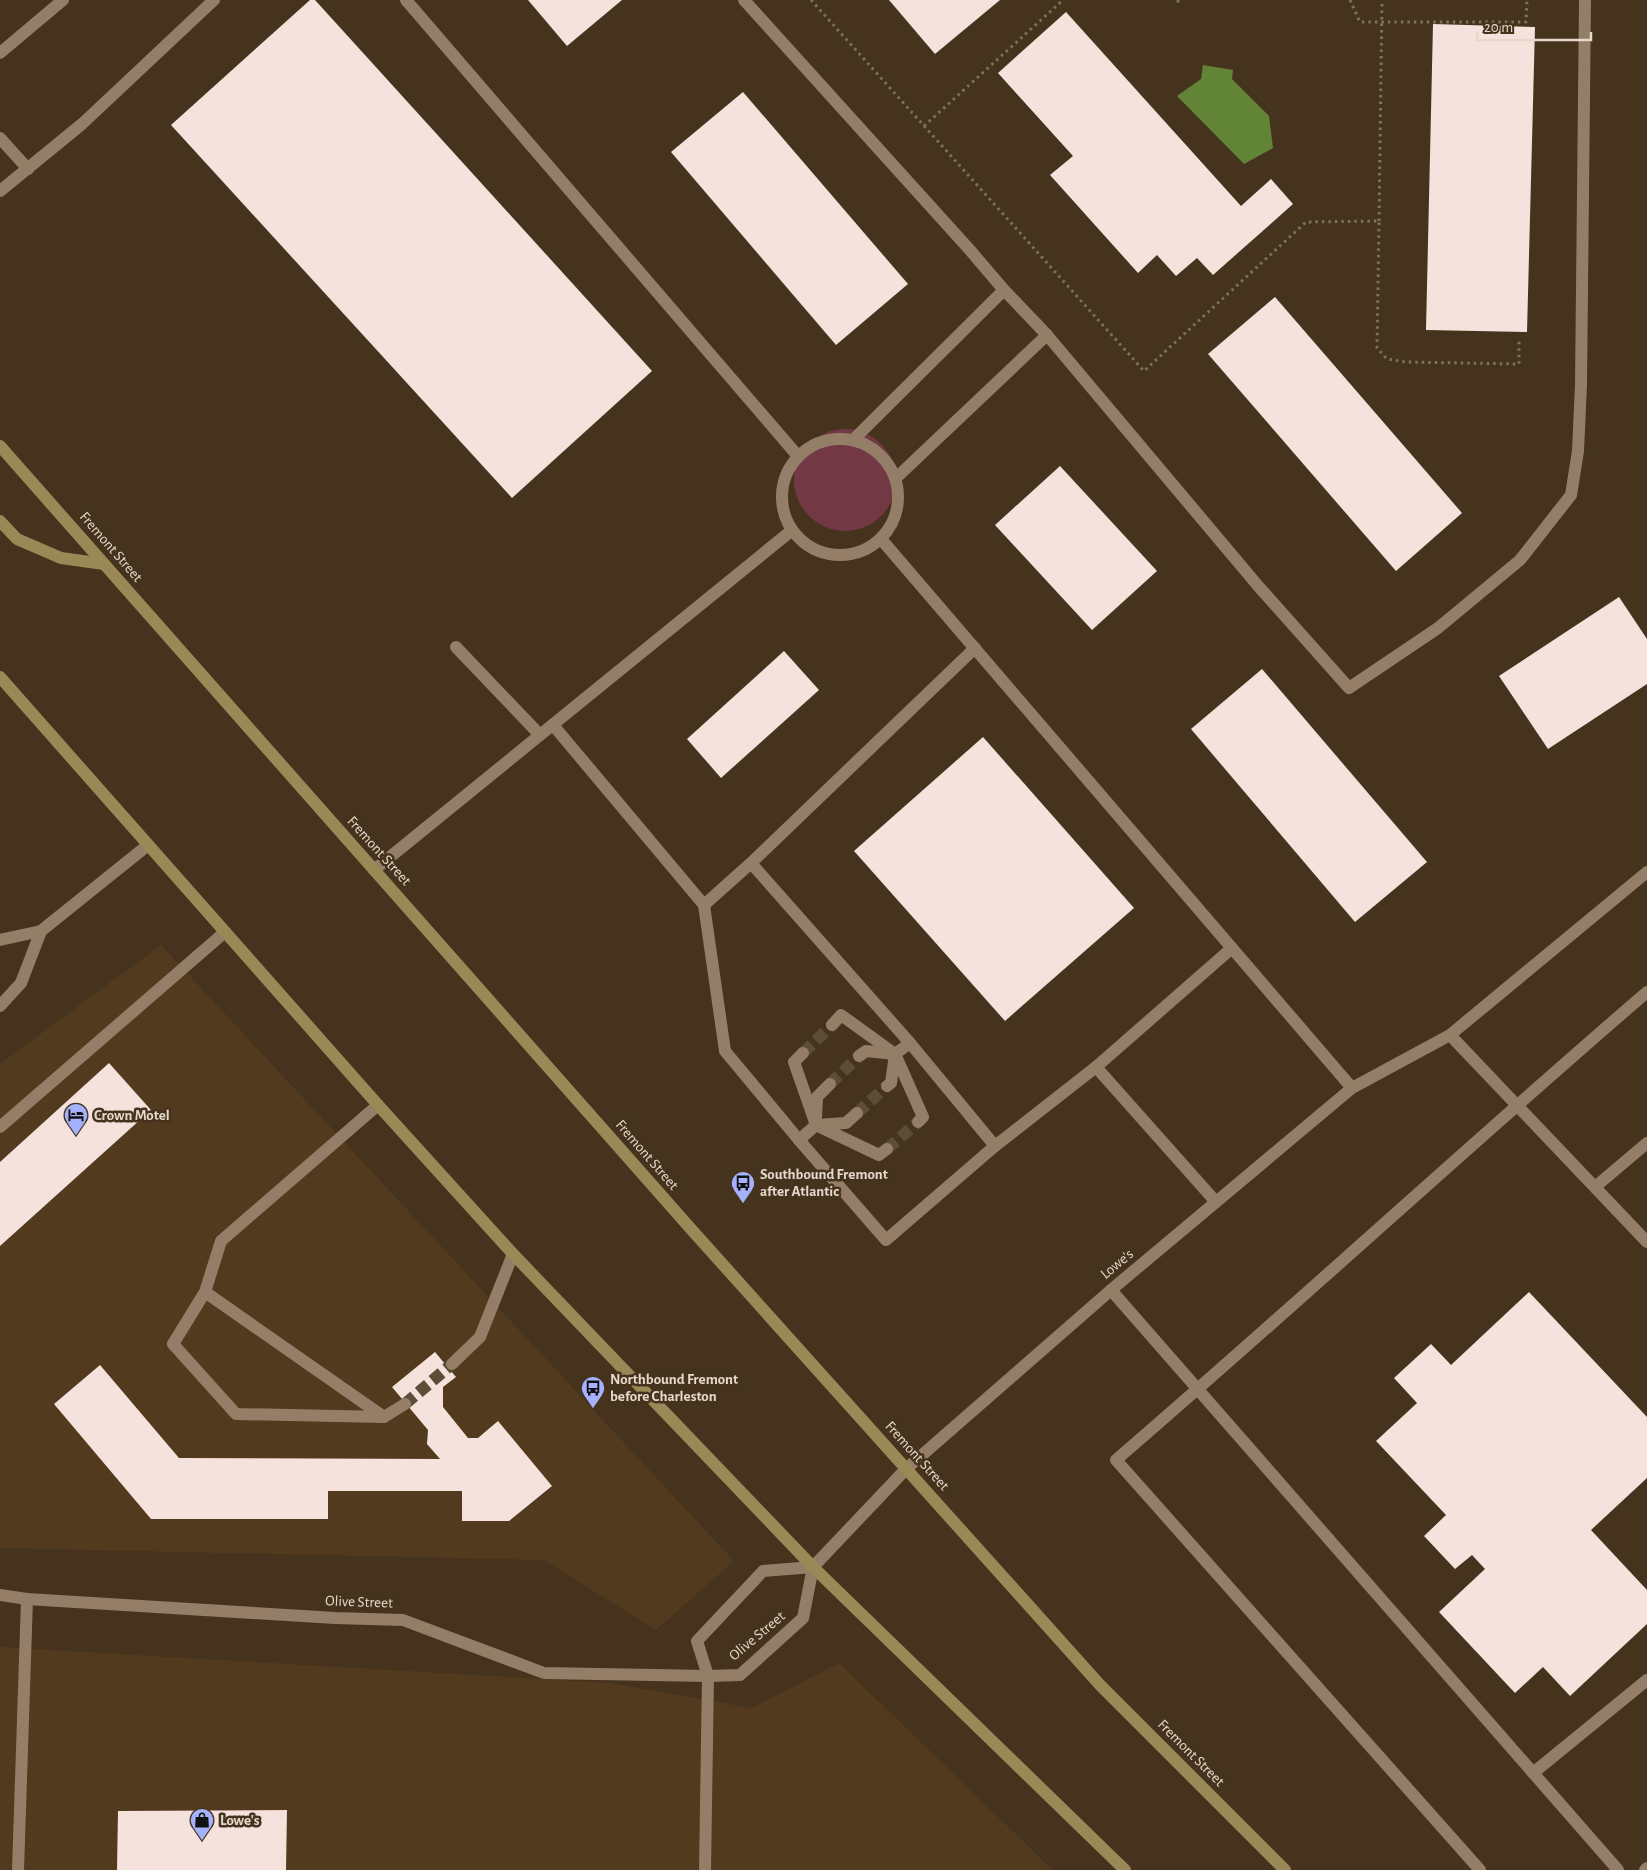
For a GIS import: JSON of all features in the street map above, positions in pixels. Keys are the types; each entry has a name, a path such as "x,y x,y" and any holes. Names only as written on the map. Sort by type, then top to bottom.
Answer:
{"main road":[{"name":"Fremont Street","path":"0,446 691,1229 1100,1685 1285,1870"},
{"path":"0,520 17,539 61,558 104,564"},
{"path":"0,677 378,1105 513,1254 813,1567 1125,1870"}],"street":[{"path":"0,53 63,0"},
{"path":"0,191 82,124 214,0"},
{"path":"406,0 797,455"},
{"path":"744,0 1004,290 1048,335 1259,587 1349,688 1438,628 1520,560 1571,495 1578,451 1581,385 1585,0"},
{"path":"0,138 28,169"},
{"path":"854,439 1004,290"},
{"path":"896,478 1048,335"},
{"path":"833,438 854,439 872,448 887,462 896,478 899,496 896,514 888,530 876,543 860,552 843,556 825,554 806,546 791,531 782,513 780,492 797,455 814,444 833,438"},
{"path":"374,870 791,531"},
{"path":"881,538 1352,1088"},
{"path":"456,647 540,735"},
{"path":"704,905 751,863 975,648"},
{"path":"553,725 704,905 725,1051 886,1240 995,1146 1096,1067 1232,948"},
{"path":"0,940 41,931 148,845"},
{"path":"751,863 910,1043 995,1146"},
{"name":"Lowe's","path":"906,1469 1112,1290 1352,1088 1450,1035 1647,872"},
{"path":"0,1006 21,983 41,931"},
{"path":"0,1127 225,932"},
{"path":"1480,1870 1116,1460 1516,1104 1647,992"},
{"path":"832,1025 842,1015 895,1054 923,1118 918,1122"},
{"path":"1450,1035 1647,1242"},
{"path":"859,1056 866,1051 895,1054 910,1043"},
{"path":"803,1053 794,1062 816,1125 879,1155 887,1148"},
{"path":"887,1086 891,1083 895,1054"},
{"path":"1096,1067 1216,1202"},
{"path":"816,1125 818,1097 830,1084"},
{"path":"378,1105 221,1241 206,1292 173,1344 236,1414 384,1417 405,1404"},
{"path":"799,1140 816,1125 846,1123 857,1113"},
{"path":"1596,1188 1647,1143"},
{"path":"452,1364 480,1337 513,1254"},
{"path":"1112,1290 1618,1870"},
{"path":"206,1292 384,1417"},
{"path":"705,1870 708,1676 697,1641 763,1571 813,1567 906,1469"},
{"name":"Olive Street","path":"0,1595 26,1599 335,1618 403,1620 544,1673 740,1675 803,1618 813,1567"},
{"path":"18,1870 26,1599"},
{"path":"1533,1773 1647,1680"}],"path":[{"path":"811,0 1144,371 1306,222 1379,221"},
{"path":"924,126 1063,0"},
{"path":"1178,0 1178,6"},
{"path":"1350,0 1360,22 1526,22 1527,0"},
{"path":"1382,0 1378,348 1387,359 1405,362 1519,364 1519,338"}],"shaded area":[{"path":"1203,65 1233,70 1232,79 1269,116 1273,148 1244,164 1177,96 1201,79"},
{"path":"845,429 865,432 874,437 888,451 893,460 896,480 893,500 888,509 874,523 865,528 845,531 825,528 816,523 802,509 797,500 794,480 797,460 802,451 816,437 825,432"},
{"path":"161,945 734,1561 656,1630 544,1560 0,1548 0,1064"},
{"path":"0,1647 611,1683 752,1708 839,1663 1053,1870 0,1870"}],"building":[{"path":"310,0 315,0 652,371 512,498 171,125"},
{"path":"528,0 622,0 567,46"},
{"path":"889,0 1000,0 935,54"},
{"path":"1066,12 1241,206 1271,179 1293,204 1213,275 1197,258 1176,276 1157,255 1138,273 1050,175 1073,156 998,73"},
{"path":"1433,24 1535,27 1527,332 1426,330"},
{"path":"743,92 908,284 836,345 671,152"},
{"path":"1275,297 1462,513 1396,571 1208,354"},
{"path":"1060,466 1157,571 1092,630 995,525"},
{"path":"1619,597 1647,639 1647,684 1548,749 1499,676"},
{"path":"784,651 819,690 721,778 687,739"},
{"path":"1262,669 1427,862 1355,922 1191,729"},
{"path":"983,737 1134,908 1005,1021 854,851"},
{"name":"Crown Motel","path":"109,1063 151,1110 0,1246 0,1162"},
{"path":"1529,1292 1647,1417 1647,1478 1591,1530 1647,1590 1647,1624 1570,1696 1543,1667 1515,1693 1439,1612 1485,1569 1472,1555 1455,1569 1424,1536 1446,1515 1376,1441 1417,1403 1394,1378 1431,1344 1451,1365"},
{"path":"435,1352 456,1377 443,1387 443,1407 468,1438 478,1438 498,1421 552,1486 509,1521 462,1521 462,1491 328,1491 328,1519 151,1519 54,1404 100,1365 179,1458 440,1459 427,1444 428,1430 392,1387"},
{"name":"Lowe's","path":"287,1810 286,1870 117,1870 118,1811"}],"tunnel":[{"path":"803,1053 832,1025"},
{"path":"830,1084 859,1056"},
{"path":"857,1113 887,1086"},
{"path":"887,1149 918,1122"},
{"path":"405,1404 452,1364"}],"place":[{"name":"Crown Motel","path":"76,1136"},
{"name":"Southbound Fremont after Atlantic","path":"743,1204"},
{"name":"Northbound Fremont before Charleston","path":"593,1409"},
{"name":"Lowe's","path":"202,1841"}]}
